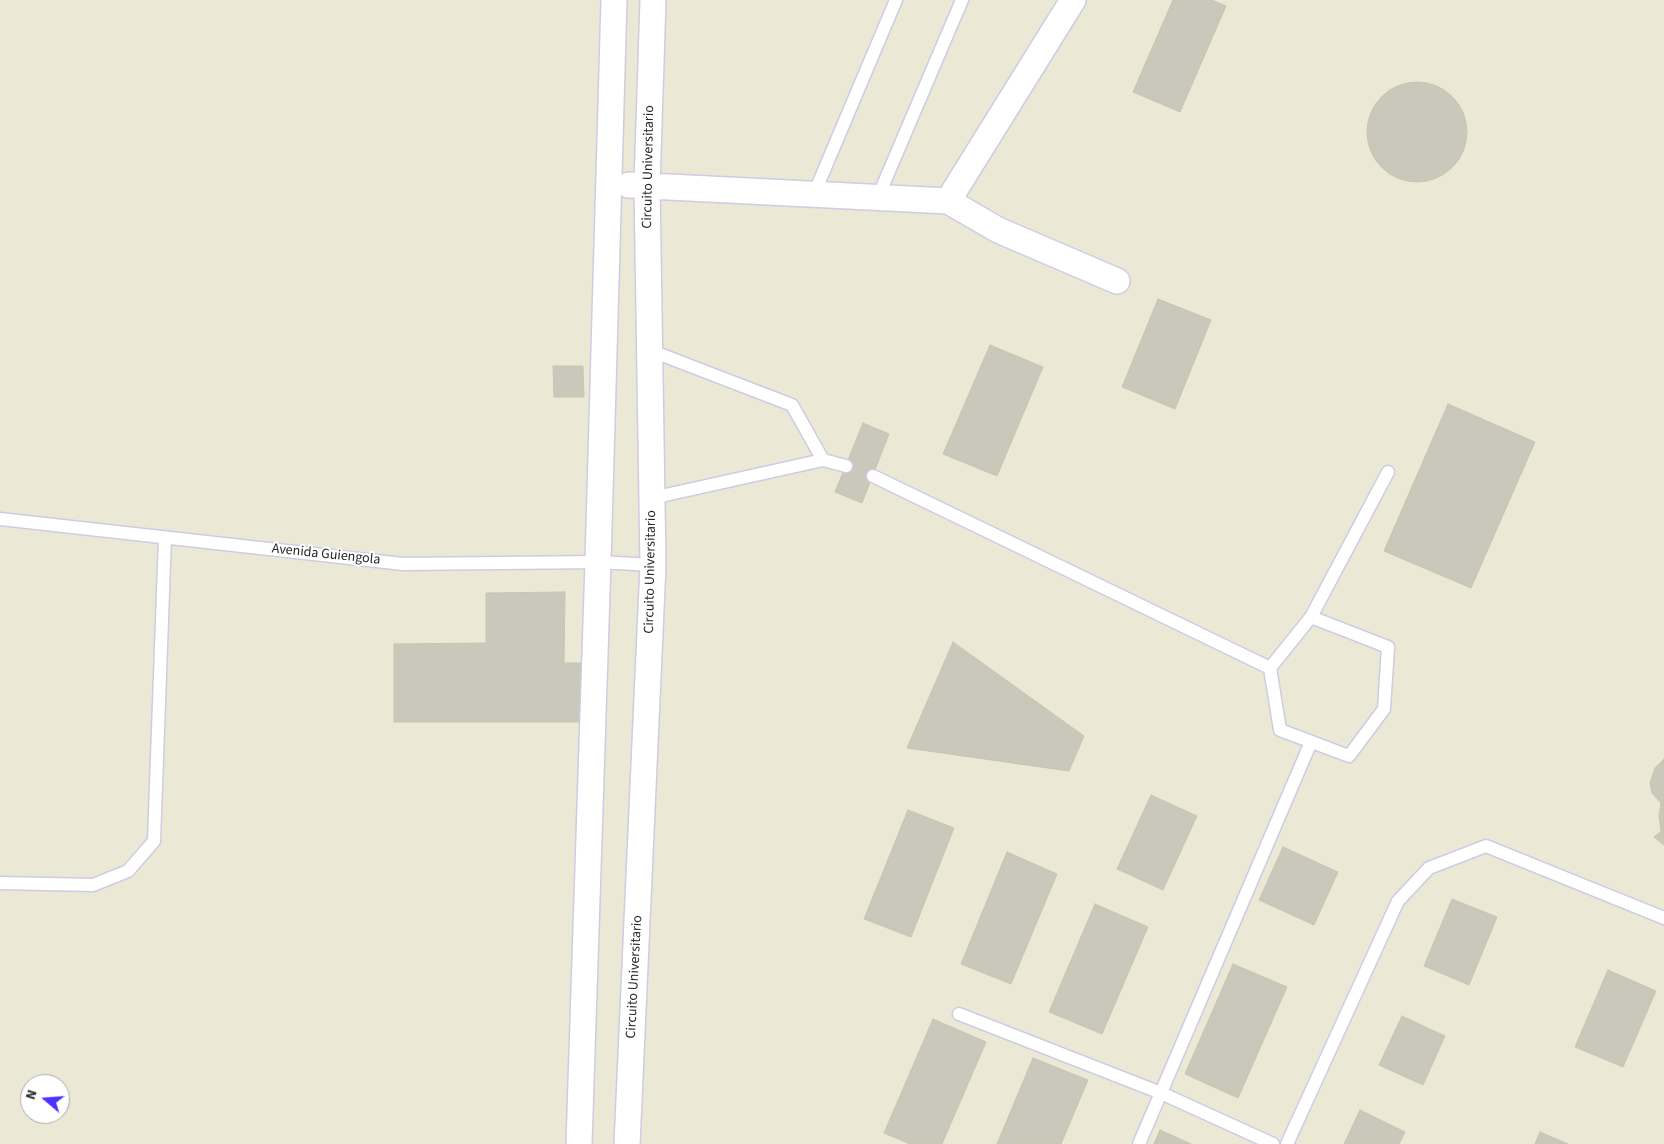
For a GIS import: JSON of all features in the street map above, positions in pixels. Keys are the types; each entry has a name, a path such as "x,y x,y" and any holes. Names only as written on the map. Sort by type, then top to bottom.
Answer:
{"street":[{"path":"579,1144 614,0"},
{"name":"Circuito Universitario","path":"627,1144 653,564 647,185 653,0"},
{"path":"948,201 1073,0"},
{"path":"609,184 948,201 998,230 1117,281"}],"lane":[{"path":"814,194 896,0"},
{"path":"878,198 962,0"},
{"path":"650,350 792,405 823,460"},
{"path":"652,498 823,460 846,466"},
{"path":"1311,617 1388,647 1384,709 1349,756 1280,730 1270,668 1311,617 1388,472"},
{"path":"873,476 1270,668"},
{"name":"Avenida Guiengola","path":"0,519 403,564 598,562 653,564"},
{"path":"0,883 93,885 128,871 154,842 165,537"},
{"path":"1140,1144 1312,742"},
{"path":"1287,1144 1398,901 1429,868 1486,846 1664,918"},
{"path":"959,1014 1161,1093 1274,1144"}],"building":[{"path":"1173,0 1212,0 1226,6 1180,112 1133,92"},
{"path":"1417,82 1427,83 1445,90 1459,104 1466,122 1466,142 1459,160 1445,174 1427,181 1417,182 1407,181 1389,174 1375,160 1368,142 1367,132 1368,122 1375,104 1389,90 1407,83"},
{"path":"1158,299 1211,320 1175,409 1122,387"},
{"path":"990,345 1043,367 997,476 943,454"},
{"path":"553,366 583,366 584,397 554,397"},
{"path":"1448,404 1535,442 1471,588 1384,551"},
{"path":"863,423 889,434 862,503 835,492"},
{"path":"565,592 564,663 592,663 592,722 394,722 394,644 486,643 486,593"},
{"path":"953,642 1084,736 1069,771 907,748"},
{"path":"1664,759 1664,845 1654,837 1661,831 1659,817 1661,803 1652,793 1650,783 1655,768"},
{"path":"1151,795 1197,816 1163,890 1117,869"},
{"path":"908,810 954,828 911,937 864,919"},
{"path":"1283,847 1338,872 1314,925 1259,900"},
{"path":"1007,852 1057,874 1011,984 961,964"},
{"path":"1452,899 1497,917 1469,985 1424,966"},
{"path":"1095,904 1148,927 1102,1034 1049,1012"},
{"path":"1233,964 1287,987 1238,1098 1185,1074"},
{"path":"1608,970 1656,991 1623,1067 1575,1047"},
{"path":"1402,1016 1445,1036 1423,1085 1379,1065"},
{"path":"933,1019 986,1042 942,1144 910,1144 884,1133"},
{"path":"1033,1058 1088,1080 1061,1144 997,1144"},
{"path":"1360,1110 1405,1132 1399,1144 1344,1144"},
{"path":"1160,1130 1191,1144 1154,1144"},
{"path":"1540,1132 1568,1144 1535,1144"}]}
